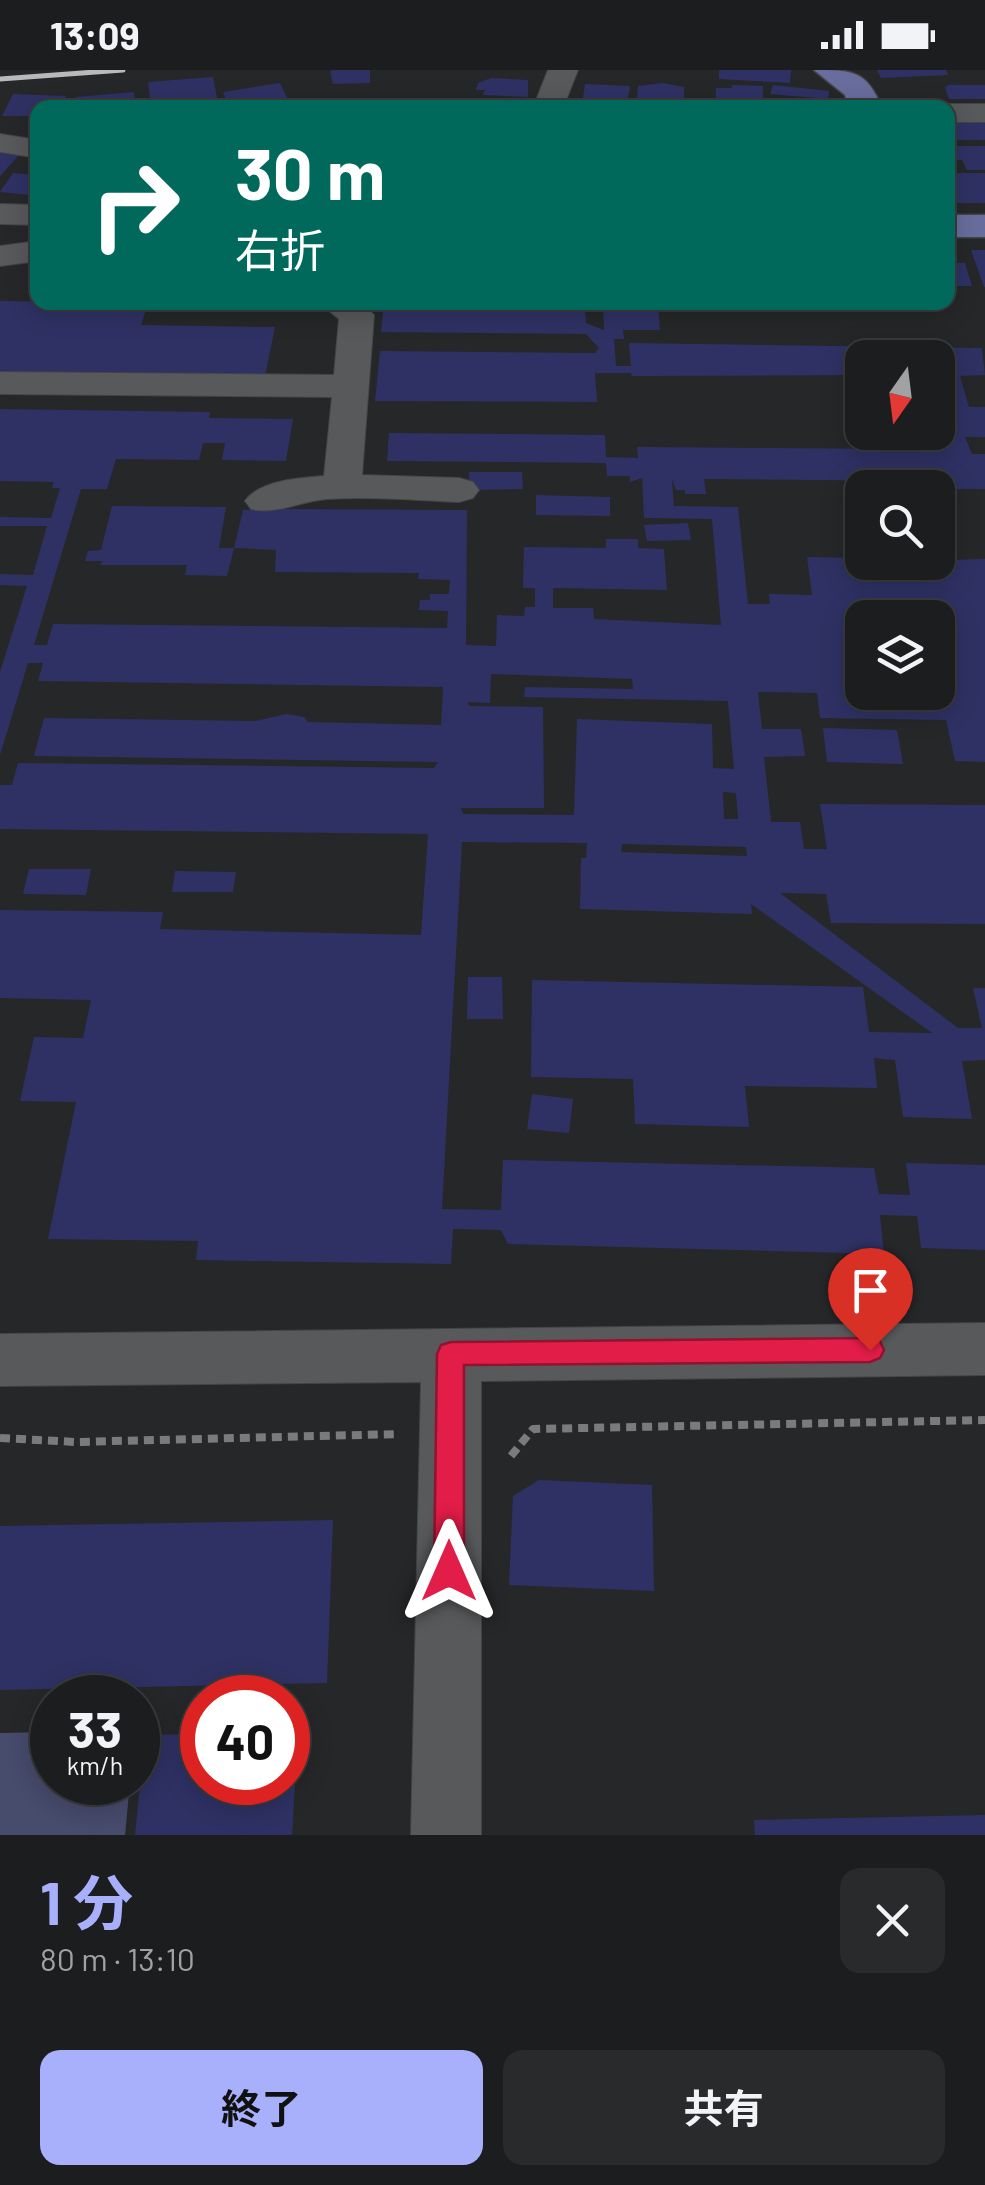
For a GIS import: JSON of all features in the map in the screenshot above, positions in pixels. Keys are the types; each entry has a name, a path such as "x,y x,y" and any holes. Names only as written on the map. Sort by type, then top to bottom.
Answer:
{"main road":[{"path":"840,72 862,100"},
{"path":"955,226 985,226"}],"street":[{"path":"551,100 563,70"},
{"path":"955,112 985,113"},
{"path":"0,143 30,148"},
{"path":"0,214 30,215"},
{"path":"342,488 357,315 349,310"},
{"path":"0,383 351,386"},
{"path":"265,501 280,492 342,488 459,490"},
{"path":"0,1360 985,1349"},
{"path":"446,1835 451,1354"}],"path":[{"path":"511,1456 533,1429 985,1420"},
{"path":"0,1438 76,1442 400,1434"}],"shaded area":[{"path":"30,1732 30,1805 128,1805 125,1835 0,1835 0,1733"}],"building":[{"path":"370,70 370,83 333,84 330,71"},
{"path":"719,70 791,70 790,83 719,79"},
{"path":"877,70 946,70 948,75 881,78"},
{"path":"213,77 217,100 150,100 148,82"},
{"path":"491,78 528,80 528,97 483,95 485,90 476,90 478,83"},
{"path":"280,83 288,100 226,100 223,92"},
{"path":"663,83 684,87 684,100 637,100 638,86"},
{"path":"585,84 630,86 628,100 583,98"},
{"path":"773,85 829,91 828,99 770,94"},
{"path":"985,85 985,99 949,99 945,87"},
{"path":"763,86 763,100 715,100 716,88"},
{"path":"134,92 135,100 75,100 75,97"},
{"path":"13,94 66,96 64,100 30,100 30,116 2,116"},
{"path":"985,119 985,140 957,140 955,120"},
{"path":"955,146 985,146 985,170 967,170 962,160 955,160"},
{"path":"0,148 23,151 0,176"},
{"path":"13,173 30,174 29,195 0,192"},
{"path":"955,173 985,173 985,203 955,203"},
{"path":"971,250 985,250 985,287 984,287"},
{"path":"955,263 965,263 972,286 955,286"},
{"path":"0,301 30,301 30,310 146,310 141,325 275,327 264,381 0,376"},
{"path":"383,310 585,310 586,323 604,330 603,310 659,310 660,330 623,330 624,339 614,339 616,366 631,366 629,343 845,346 845,375 595,373 597,402 375,401 380,351 595,353 599,348 586,334 381,332"},
{"path":"955,348 982,348 985,375 960,376 969,407 985,407 985,437 965,437 972,454 985,454 985,489 955,489 955,470 845,470 845,480 704,479 706,494 685,494 685,490 676,490 672,479 674,506 738,507 748,604 770,604 769,594 812,595 807,557 845,558 845,580 955,580 955,560 985,559 985,762 955,761 946,720 820,718 817,693 758,692 762,729 801,729 805,756 764,757 771,822 800,822 804,849 827,849 820,804 985,805 985,924 831,923 826,894 780,893 958,1028 982,1028 973,988 985,988 985,1060 962,1061 972,1119 903,1117 895,1060 874,1058 877,1088 745,1086 749,1127 635,1124 633,1079 531,1077 532,980 863,987 869,1032 932,1033 751,904 752,914 580,909 581,858 586,858 587,843 462,842 442,1209 501,1210 503,1160 874,1168 879,1194 910,1195 906,1163 985,1165 985,1250 921,1248 917,1216 880,1215 884,1254 508,1244 501,1230 453,1229 451,1264 196,1260 198,1241 48,1239 76,1102 20,1101 34,1037 83,1038 91,1000 0,998 0,910 163,912 160,929 421,935 428,834 0,829 0,785 12,785 18,763 434,768 438,762 34,756 44,718 256,721 286,714 304,717 308,722 441,725 443,687 38,681 43,663 28,663 0,755 0,672 27,586 0,585 0,574 33,575 47,526 0,526 0,517 51,518 60,488 52,488 54,482 0,481 0,409 210,412 209,418 293,419 286,461 222,460 225,443 203,443 199,460 116,459 107,489 81,489 34,645 47,645 53,624 447,628 448,611 419,610 420,600 430,600 430,594 449,594 450,580 418,579 419,573 275,572 276,550 234,548 243,510 467,510 466,645 496,646 497,615 524,616 525,607 535,607 535,588 523,588 524,547 606,548 606,539 638,539 638,548 664,549 667,590 553,588 553,608 593,608 594,619 721,625 712,519 644,518 642,478 630,482 630,476 607,476 606,463 387,461 389,433 605,435 606,457 638,458 637,447 955,450","holes":["491,674 632,679 633,689 525,687 524,697 728,701 734,769 713,768 712,724 577,719 574,815 463,814 461,808 544,808 543,707 469,706 468,702 490,703","723,792 736,793 738,819 724,819","622,844 746,847 747,856 621,852"]},
{"path":"469,472 522,472 523,489 474,490 469,488"},
{"path":"536,495 610,497 610,516 536,515"},
{"path":"112,506 226,507 219,548 234,548 227,576 185,575 187,565 100,565 102,561 85,561 88,551 101,550"},
{"path":"688,523 691,540 647,541 644,525"},
{"path":"823,728 897,730 903,764 827,762"},
{"path":"29,869 91,869 86,895 23,894"},
{"path":"175,871 236,872 233,892 172,892"},
{"path":"468,977 502,977 503,1019 467,1019"},
{"path":"532,1094 573,1099 569,1133 527,1129"},
{"path":"539,1480 652,1485 654,1591 509,1585 513,1496"},
{"path":"333,1520 327,1683 310,1683 310,1675 180,1675 180,1686 160,1687 160,1675 30,1675 30,1689 0,1690 0,1526"},
{"path":"180,1734 180,1805 294,1805 292,1835 135,1835 138,1805 160,1805 160,1735"},
{"path":"985,1815 985,1835 755,1835 754,1820"}],"railway":[{"path":"0,79 123,70"}],"route":[{"path":"449,1571 451,1354 870,1350"}]}
